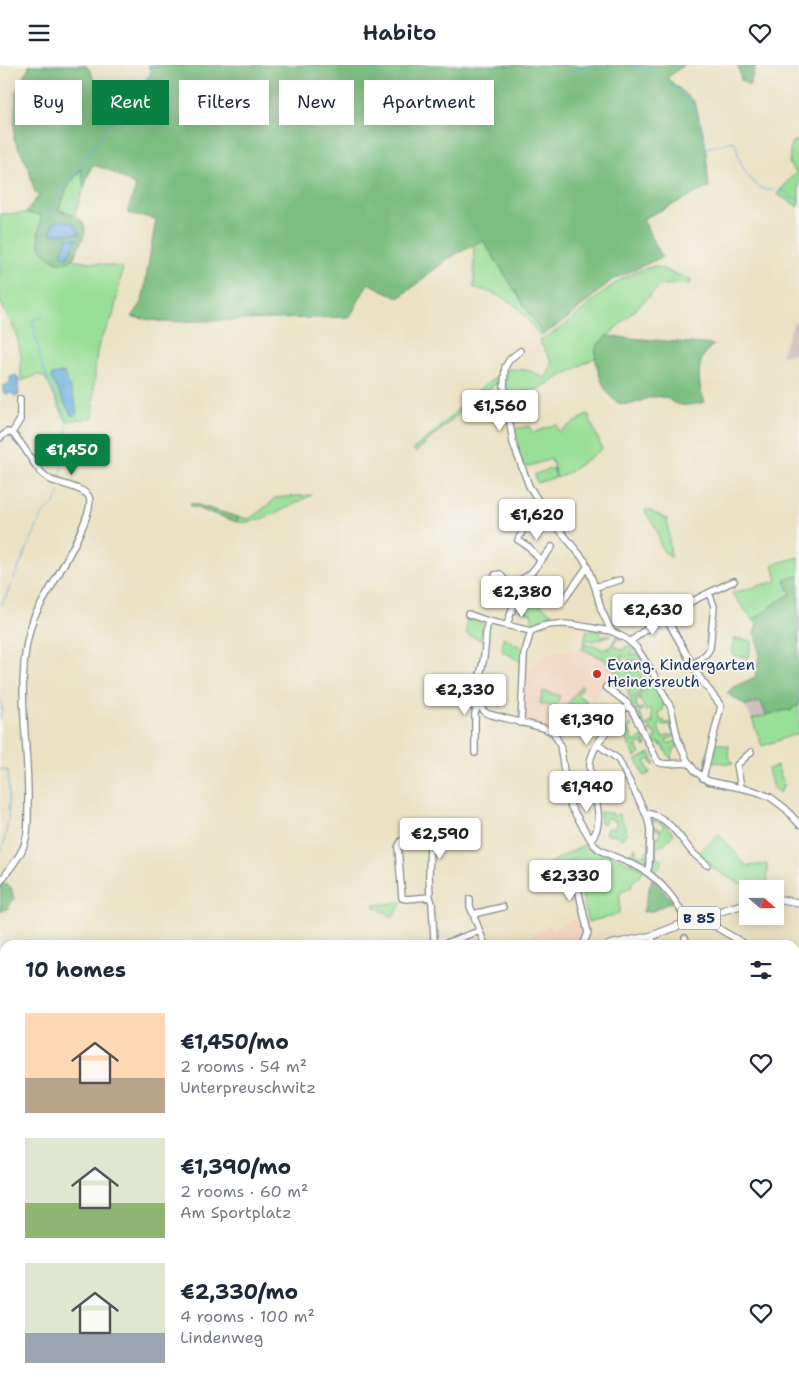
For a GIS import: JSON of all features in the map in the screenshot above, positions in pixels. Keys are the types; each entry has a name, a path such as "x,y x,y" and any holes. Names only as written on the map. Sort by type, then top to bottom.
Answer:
{"main road":[{"path":"784,900 799,903"},
{"name":"B 85","path":"636,940 652,937 687,922 739,906"}],"street":[{"path":"520,351 510,359 505,367 504,386 513,443 529,486 546,513 580,554 587,567 601,609 611,631"},
{"path":"12,433 20,420 20,399"},
{"path":"0,438 7,432 12,433 47,477 79,489 89,497 90,505 82,530 34,617 25,645 23,677 29,773 28,829 22,850 0,881"},
{"path":"531,519 518,540 529,547 541,561"},
{"path":"510,587 528,575 552,547"},
{"path":"563,601 587,567"},
{"path":"595,587 620,579"},
{"path":"504,581 516,597 507,625"},
{"path":"630,642 665,616 734,581"},
{"path":"692,666 710,648 714,606 709,593"},
{"path":"468,614 488,621 531,631 561,624 611,631 630,642 638,650 666,696 673,716 679,745 690,765 703,778 710,781 741,787 775,799 799,824"},
{"path":"665,616 692,666 721,706 703,778"},
{"path":"475,753 478,683 484,659 488,621"},
{"path":"521,723 524,655 531,631"},
{"path":"606,687 627,703 632,710 658,763 665,765 685,763 690,765"},
{"path":"458,702 478,707 488,714 549,729 558,739 571,807 591,839 600,850 647,872 669,894 687,922"},
{"path":"591,839 596,832 598,817 590,763 597,744 624,708 629,707"},
{"path":"597,744 618,759 645,813 650,830 649,866 647,872"},
{"path":"741,787 737,765 751,752"},
{"path":"645,813 659,817 666,822 694,854 707,865"},
{"path":"430,897 402,898 398,847 401,841 426,840 430,843 429,875 434,940"},
{"path":"554,880 555,884 576,880 588,933 585,940"},
{"path":"470,899 470,906 483,940"},
{"path":"473,914 503,907"},
{"path":"705,916 709,923 738,940"},
{"path":"454,940 479,931"}],"shaded area":[{"path":"799,320 799,353 781,355 794,323"},
{"path":"581,649 603,659 621,678 609,690 603,686 594,700 581,691 590,678 578,681 589,679 554,729 525,721 526,680 543,657 554,652"},
{"path":"761,702 766,715 752,719 745,706"},
{"path":"580,916 587,933 584,940 524,940 550,925 552,930"},
{"path":"478,935 480,940 462,940"}],"green space":[{"path":"30,65 85,65 90,70 94,80 92,80 92,125 169,125 169,80 147,80 152,73 148,65 684,65 667,78 695,102 705,141 709,187 643,219 662,257 612,280 567,319 543,335 483,240 449,258 399,298 368,283 350,317 165,322 132,317 142,302 156,219 127,213 136,186 107,169 92,165 84,188 81,169 69,185 58,210 73,215 85,226 83,238 74,257 64,263 52,259 44,253 39,239 41,215 25,213 39,195 35,193 28,166 14,139 15,116 15,125 82,125 82,80 22,80"},
{"path":"738,65 756,65 749,86 741,80"},
{"path":"798,141 799,146 799,207 777,194 796,172 789,165 791,143"},
{"path":"82,168 84,188 74,216 69,212 58,210 69,185"},
{"path":"25,213 41,215 39,236 68,262 72,259 123,268 113,316 98,347 93,418 66,421 45,377 38,375 21,381 21,357 17,335 0,301 0,214"},
{"path":"483,240 543,335 540,337 520,310 513,304 497,295 474,288 474,244"},
{"path":"655,266 691,280 690,284 661,285 597,346 596,357 538,389 506,394 506,369 527,370 546,378 552,362 539,341 565,325 617,282 629,275"},
{"path":"606,336 714,345 703,356 699,371 700,387 705,402 682,405 663,397 653,397 628,404 619,403 614,400 604,387 596,362 596,348"},
{"path":"502,375 502,382 494,385 466,407 416,452 413,449 437,430 477,391"},
{"path":"588,414 602,449 557,478 551,459 523,468 511,430 529,426 533,433 556,424 559,432"},
{"path":"553,468 556,477 537,483 535,474"},
{"path":"312,495 265,517 246,522 237,522 238,517 249,519 271,503 274,498"},
{"path":"191,503 238,517 237,522 190,506"},
{"path":"646,509 667,519 671,558 663,551 656,529 645,511"},
{"path":"799,557 799,576 793,577 791,594 753,620 732,593 777,581 773,564"},
{"path":"799,576 799,705 791,711 786,710 766,715 761,702 746,706 727,693 733,687 755,677 759,649 754,633 757,624 753,620 791,594 784,579"},
{"path":"518,598 537,598 535,601 553,614 546,624 534,626 531,613 515,608"},
{"path":"467,616 482,621 484,641 466,634"},
{"path":"587,630 601,631 600,635 612,635 593,641 587,640 585,646 594,645 604,650 607,647 608,651 617,636 622,640 617,638 613,645 623,650 626,646 629,647 630,644 636,650 631,655 639,654 644,662 632,660 630,662 623,655 621,657 626,662 620,667 626,673 629,670 634,670 632,661 645,663 637,671 639,671 643,680 639,682 642,692 630,699 629,691 620,680 621,678 604,659 582,649"},
{"path":"503,637 524,649 523,663 502,651"},
{"path":"734,639 752,641 748,658 732,655"},
{"path":"652,676 667,703 662,705 664,709 658,713 662,722 664,720 666,724 673,720 674,730 672,731 670,724 658,726 662,737 675,734 676,736 666,740 667,744 676,741 678,747 673,749 674,752 671,757 673,762 662,745 660,746 661,743 659,744 658,742 651,747 647,737 649,736 652,741 657,738 655,732 653,733 652,730 648,732 651,729 649,726 643,729 636,715 640,713 645,726 651,722 653,725 651,709 646,711 640,699 636,701 638,709 642,708 643,710 640,712 639,709 635,712 630,702 640,697 642,692 649,689 645,681"},
{"path":"581,685 583,687 577,695 586,700 590,731 565,721 572,703 560,720 557,719"},
{"path":"543,691 560,696 556,708 540,703"},
{"path":"799,705 799,733 762,746 752,719 786,710 791,711"},
{"path":"620,717 625,730 631,724 632,727 629,729 634,742 643,737 647,746 645,747 643,743 636,746 640,754 635,757 622,730 615,722"},
{"path":"711,742 729,746 728,755 733,764 706,761"},
{"path":"650,753 655,764 653,765 650,759 645,762 650,773 644,776 637,760"},
{"path":"777,766 784,784 780,793 773,788 768,769"},
{"path":"600,812 612,813 613,816 619,814 627,832 622,839 614,834 605,833 607,828 616,828 616,821 606,818 605,824 600,823"},
{"path":"654,818 668,827 674,834 663,845 657,847 656,853 659,860 662,859 662,864 652,875 650,871 652,837 659,837 660,830 652,829 652,825 661,830 664,826 655,820 652,824 652,819"},
{"path":"719,834 747,866 767,864 768,880 739,880 739,882 711,866 712,864 697,854"},
{"path":"591,841 594,846 643,870 640,876 631,883 632,887 620,893 619,914 588,922 575,861 536,879 532,873"},
{"path":"634,848 636,848 636,855 645,855 647,850 645,869 630,862"},
{"path":"652,878 673,901 653,911 643,912"},
{"path":"1,883 11,887 14,899 7,909 0,912"},
{"path":"402,902 393,917 374,906 374,905"}],"water":[{"path":"62,220 74,224 80,234 50,234 53,222"},
{"path":"67,238 78,239 67,258 61,254"},
{"path":"64,373 75,401 77,413 74,416 71,415 51,378 52,375"},
{"path":"16,375 18,377 19,395 16,397 11,393 3,392 3,386 10,383 10,377"}],"waterway":[{"path":"44,248 43,229 48,212 110,124 157,65"},
{"path":"570,72 586,67 605,65"},
{"path":"632,65 660,78 683,95 699,118 706,148 734,141 745,172 753,182 762,189 774,190"},
{"path":"779,191 785,191 791,198 799,199"},
{"path":"0,260 3,263"},
{"path":"43,316 32,320 42,366 67,418 66,440 60,479"},
{"path":"0,606 42,515 55,502 60,492"},
{"path":"0,699 2,707 0,719"},
{"path":"0,769 8,771 9,801 8,824 4,845 0,853"}],"place":[{"name":"Evang. Kindergarten Heinersreuth","path":"597,674"}]}
